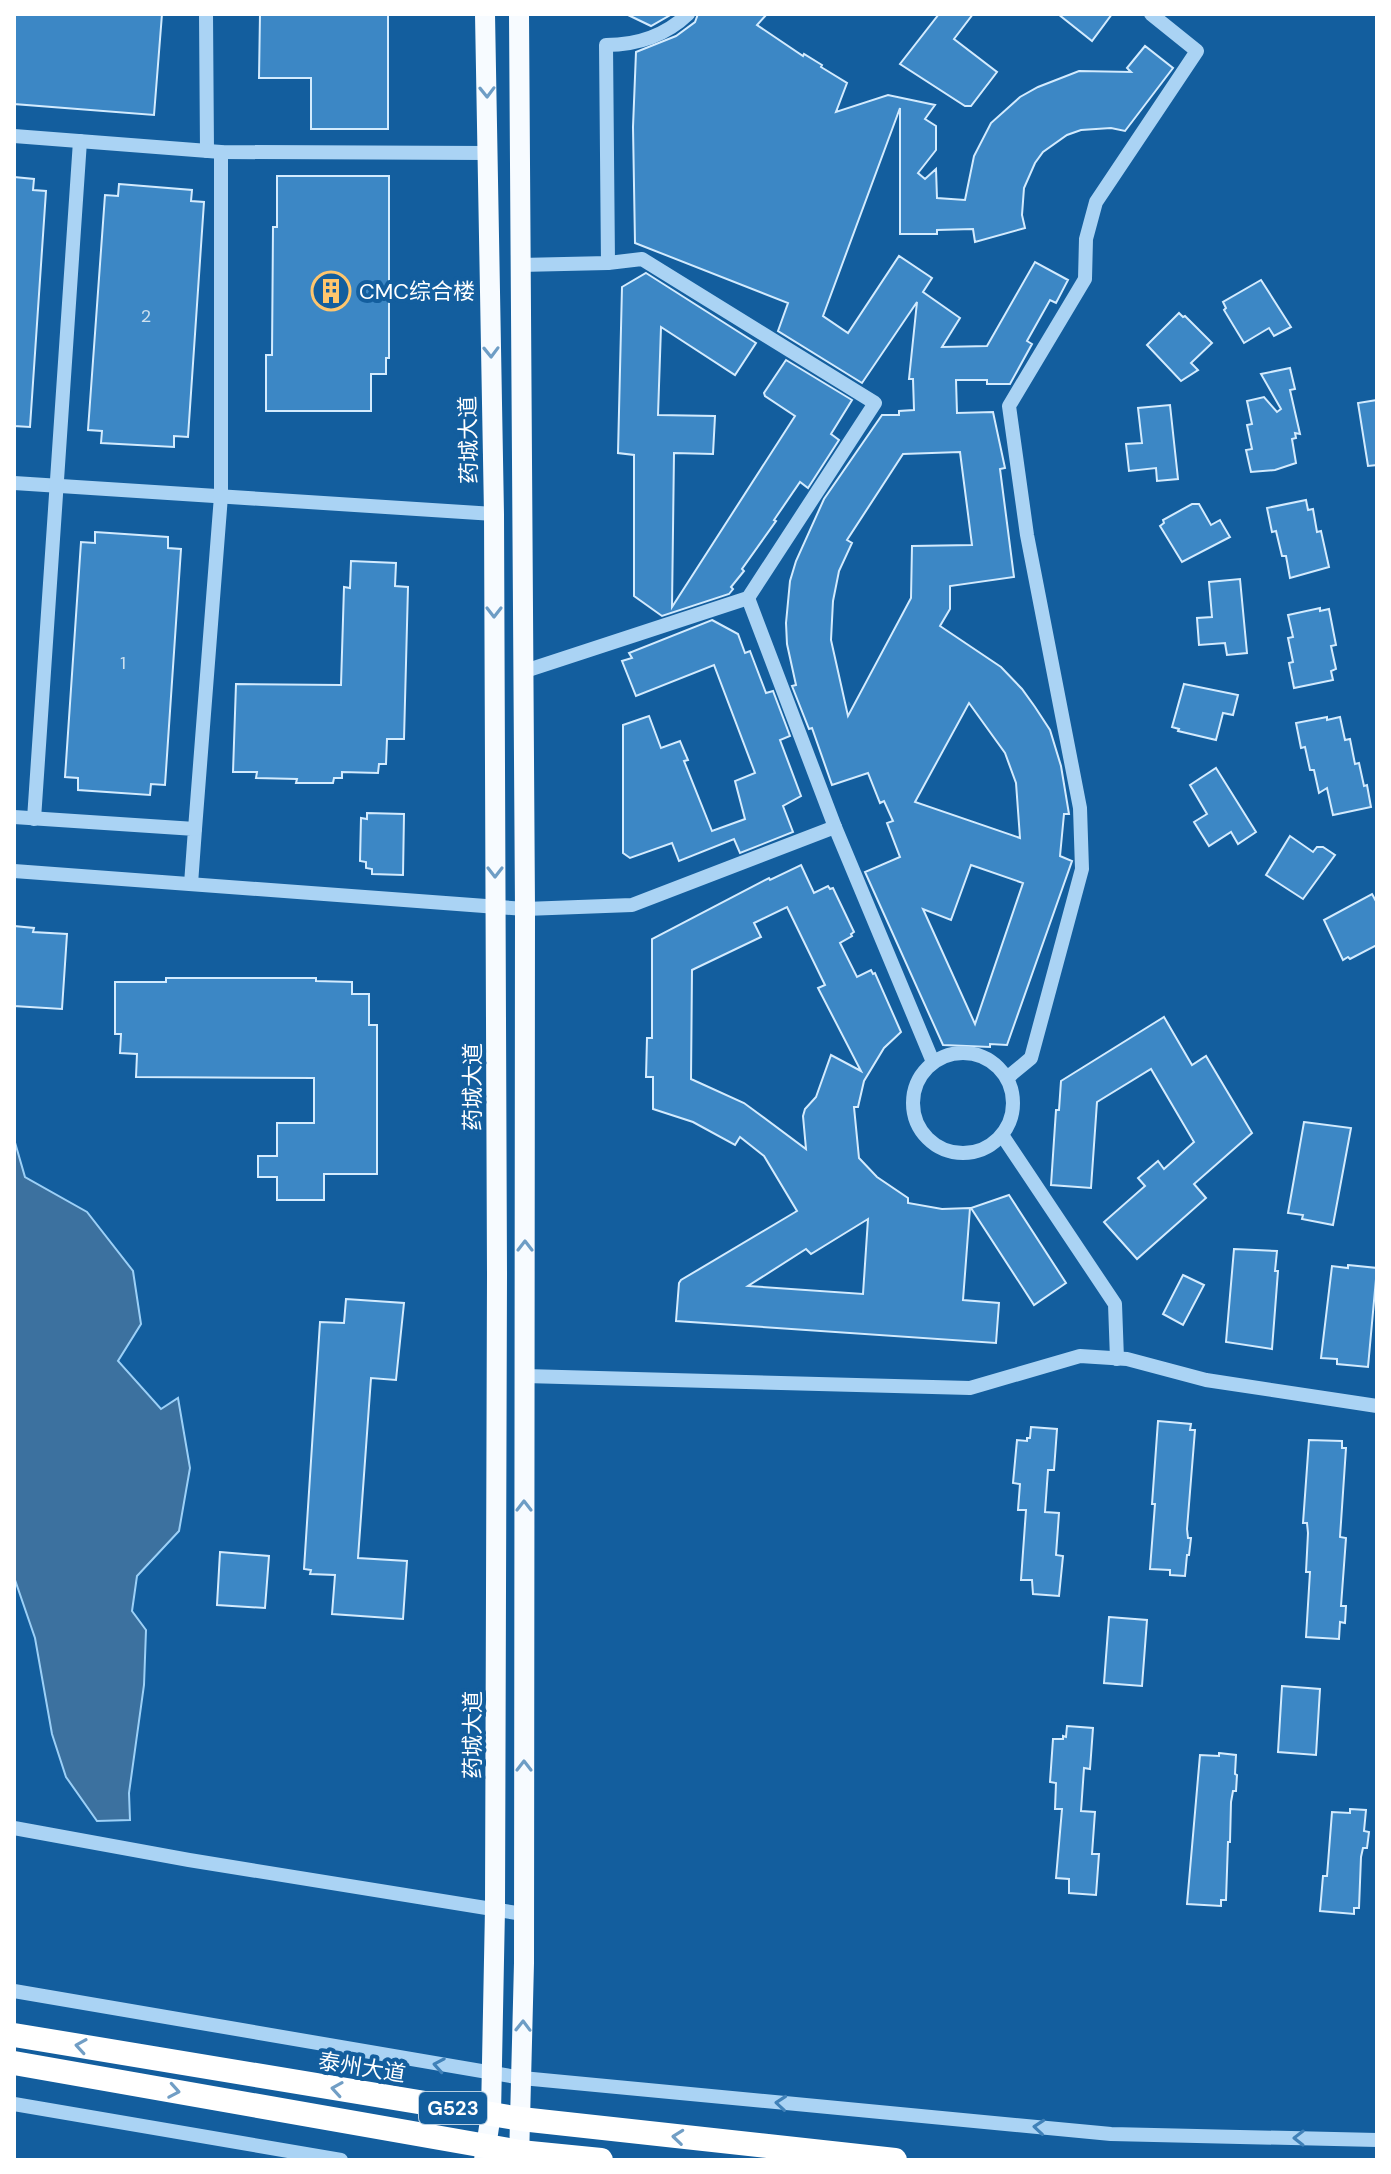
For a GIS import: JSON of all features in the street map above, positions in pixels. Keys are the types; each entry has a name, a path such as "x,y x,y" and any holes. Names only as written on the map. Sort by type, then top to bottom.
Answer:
{"highway":[{"name":"泰州大道","path":"14,2035 521,2119 895,2160"},
{"name":"G523","path":"14,2063 485,2153 601,2160"}],"main road":[{"name":"药城大道","path":"485,14 494,514 497,1258 495,1909 491,2114 485,2153"},
{"path":"519,14 525,909 523,1914 519,2156"}],"street":[{"path":"191,884 221,496 214,151 206,14"},
{"path":"608,263 606,45 635,43 651,38 688,14"},
{"path":"1007,1078 1031,1058 1082,869 1080,808 1027,535 1009,406 1085,279 1086,239 1096,202 1197,51 1151,14"},
{"path":"14,136 214,151 488,153"},
{"path":"34,819 80,141"},
{"path":"520,265 642,259 875,403 748,598 522,672"},
{"path":"14,483 494,514"},
{"path":"748,598 835,827 933,1062"},
{"path":"14,817 195,829"},
{"path":"14,871 525,909 632,905 835,827"},
{"path":"955,1053 979,1055 999,1068 1007,1078 1012,1089 1013,1113 1002,1135 993,1143 971,1152 947,1150 927,1138 915,1117 913,1105 918,1081 933,1062 955,1053"},
{"path":"1002,1135 1115,1304 1117,1359"},
{"path":"525,1376 970,1388 1080,1356 1117,1359 1206,1380 1377,1406"},
{"path":"14,1828 523,1914"},
{"path":"14,1991 522,2078 1111,2134 1377,2140"},
{"path":"14,2104 341,2160"}],"water":[{"path":"14,1139 25,1177 87,1212 133,1271 141,1324 118,1361 161,1409 178,1398 190,1468 179,1531 137,1576 132,1611 146,1630 144,1685 129,1793 130,1820 97,1821 66,1777 52,1734 35,1638 14,1577"}],"building":[{"path":"14,14 162,14 154,115 14,104"},
{"path":"260,14 388,14 388,129 311,129 311,78 259,78"},
{"path":"626,14 672,14 651,26"},
{"path":"698,14 767,14 757,25 847,83 836,112 888,95 935,105 925,119 936,126 936,150 918,173 925,179 936,169 937,198 965,200 974,156 991,123 1020,97 1038,87 1079,71 1131,72 1127,68 1145,46 1173,68 1125,131 1111,128 1081,130 1067,135 1043,152 1024,188 1022,215 1025,228 975,242 973,229 937,230 937,234 900,234 900,108 823,316 848,333 899,256 932,278 923,292 960,318 942,347 987,346 1035,262 1068,280 1056,303 1050,300 1027,341 1032,344 1010,384 956,380 957,413 993,412 1005,468 1000,469 1014,577 950,586 950,609 940,626 1001,667 1035,707 1050,730 1061,766 1069,814 1064,814 1060,856 1072,861 1007,1045 943,1045 865,872 900,857 887,823 893,821 884,801 880,803 868,773 832,785 812,728 809,729 792,686 796,685 786,623 790,581 796,561 824,499 882,415 899,415 899,411 914,410 913,379 909,379 917,302 862,383 778,331 788,303 635,243 633,127 636,52 676,36 695,22","holes":["960,452 972,545 912,546 911,598 848,716 831,640 833,601 839,571 852,543 847,540 903,454","969,703 1005,753 1016,783 1020,838 915,802","971,865 1023,883 975,1024 923,909 951,920"]},
{"path":"939,14 973,14 954,39 997,72 971,106 965,106 900,64"},
{"path":"1058,14 1112,14 1092,41"},
{"name":"CMC综合楼","path":"277,176 389,176 389,358 386,358 386,374 371,374 371,411 266,411 266,355 272,355 273,227 277,227"},
{"path":"14,177 34,179 33,190 46,191 30,427 14,426"},
{"path":"119,184 192,190 191,201 204,202 188,437 174,436 174,447 101,443 102,431 88,430 105,195 118,196"},
{"path":"646,273 756,343 735,375 661,327 658,415 715,416 713,454 674,453 672,607 795,416 764,393 786,360 852,400 831,434 839,440 808,488 800,482 742,569 744,571 729,594 662,616 634,596 634,455 618,453 622,287"},
{"path":"1261,280 1291,327 1274,336 1269,328 1244,343 1224,310 1223,302"},
{"path":"1179,313 1212,343 1191,363 1198,370 1181,381 1147,345"},
{"path":"1290,368 1295,389 1290,390 1300,434 1295,433 1296,438 1292,439 1296,463 1275,470 1251,472 1246,450 1252,449 1247,425 1252,424 1247,401 1264,397 1277,412 1281,409 1261,374"},
{"path":"1377,400 1377,465 1368,466 1358,403"},
{"path":"1170,405 1178,479 1157,481 1156,468 1129,471 1126,444 1142,443 1138,408"},
{"path":"1306,500 1308,510 1313,509 1317,532 1321,531 1329,567 1290,578 1286,556 1282,556 1276,531 1272,532 1267,508"},
{"path":"1192,504 1199,504 1211,525 1220,520 1230,537 1182,562 1160,526 1163,520"},
{"path":"95,532 168,537 168,548 181,549 165,785 151,784 150,795 78,790 78,778 65,777 81,542 95,543"},
{"path":"351,561 396,563 395,586 408,587 404,739 387,739 386,764 379,764 378,773 342,772 342,778 334,778 333,783 296,783 297,779 256,778 257,772 233,772 236,684 341,685 344,587 350,588"},
{"path":"1240,579 1247,653 1227,655 1225,643 1199,645 1197,618 1212,617 1209,582"},
{"path":"1320,608 1320,611 1329,609 1336,645 1331,646 1336,669 1331,671 1333,680 1294,688 1288,638 1293,637 1288,615"},
{"path":"712,620 738,634 745,653 750,651 766,693 773,691 790,736 780,740 801,796 783,806 793,832 740,853 734,839 679,861 672,843 630,858 623,853 623,725 649,716 661,748 680,741 688,760 684,761 712,831 745,819 735,781 755,773 714,665 636,696 622,661 632,658 629,653"},
{"path":"1184,684 1238,695 1233,715 1223,713 1216,740 1172,727"},
{"path":"1327,717 1327,720 1340,717 1345,740 1350,739 1355,764 1359,763 1364,786 1367,785 1371,807 1333,815 1327,788 1319,793 1305,747 1301,748 1296,723"},
{"path":"1216,768 1256,832 1238,844 1231,832 1209,846 1194,822 1207,814 1190,785"},
{"path":"367,813 404,814 403,875 372,874 372,869 366,868 366,862 360,861 361,818 367,819"},
{"path":"1290,836 1313,852 1317,847 1323,847 1335,855 1303,899 1266,875"},
{"path":"801,865 814,893 828,886 833,888 854,932 840,943 857,977 871,970 875,973 901,1032 884,1048 864,1081 858,1107 854,1107 859,1158 877,1177 908,1198 908,1203 942,1209 970,1208 963,1300 999,1303 996,1343 676,1321 681,1280 797,1211 764,1156 740,1137 735,1145 693,1122 653,1109 653,1077 646,1077 647,1038 652,1038 652,939","holes":["787,907 825,985 818,988 861,1071 831,1055 816,1097 803,1116 806,1149 744,1103 691,1079 692,970 761,937 754,923","868,1219 863,1294 748,1286 806,1249 811,1254"]},
{"path":"1372,894 1377,903 1377,945 1343,960 1324,920"},
{"path":"14,926 34,928 33,932 67,934 62,1009 14,1006"},
{"path":"166,978 316,978 316,981 352,982 352,994 369,994 369,1025 377,1025 377,1174 324,1174 324,1200 277,1200 277,1177 258,1177 258,1156 277,1156 277,1123 314,1123 314,1078 136,1077 137,1054 120,1053 121,1034 115,1034 115,982 166,982"},
{"path":"1164,1017 1192,1065 1206,1056 1252,1133 1194,1184 1206,1198 1137,1259 1104,1222 1145,1186 1138,1178 1158,1161 1164,1169 1194,1142 1151,1069 1097,1102 1091,1188 1051,1185 1056,1110 1059,1110 1061,1081"},
{"path":"1304,1122 1351,1128 1333,1225 1288,1213"},
{"path":"1009,1195 1066,1283 1034,1305 971,1208"},
{"path":"1234,1249 1277,1251 1272,1349 1226,1342"},
{"path":"1348,1265 1377,1268 1368,1367 1337,1364 1337,1359 1321,1358 1332,1266 1348,1268"},
{"path":"1183,1275 1204,1285 1183,1325 1163,1314"},
{"path":"346,1299 404,1303 396,1380 371,1378 358,1558 407,1561 403,1619 332,1614 335,1575 310,1574 311,1570 304,1569 320,1322 344,1323"},
{"path":"1158,1421 1191,1424 1190,1430 1195,1430 1187,1529 1188,1538 1191,1538 1185,1576 1170,1575 1170,1570 1150,1569"},
{"path":"1031,1427 1057,1429 1054,1470 1048,1470 1045,1512 1059,1513 1056,1555 1063,1556 1059,1596 1033,1594 1032,1580 1021,1580 1026,1510 1018,1510 1020,1484 1013,1483 1017,1440 1027,1441"},
{"path":"1309,1440 1342,1441 1342,1448 1346,1448 1340,1537 1346,1538 1341,1606 1346,1606 1345,1623 1340,1622 1339,1639 1306,1637 1310,1572 1306,1572 1307,1523 1303,1523"},
{"path":"220,1552 269,1556 265,1608 217,1605"},
{"path":"1109,1617 1147,1620 1142,1686 1104,1683"},
{"path":"1282,1686 1320,1689 1316,1755 1278,1752"},
{"path":"1067,1726 1093,1728 1090,1769 1084,1768 1081,1811 1095,1812 1092,1854 1099,1854 1096,1895 1069,1893 1069,1879 1056,1878 1062,1809 1055,1809 1056,1783 1050,1782 1053,1739 1066,1737"},
{"path":"1219,1753 1236,1755 1237,1775 1236,1791 1233,1791 1231,1802 1226,1900 1221,1900 1221,1906 1187,1904 1200,1755 1219,1756"},
{"path":"1350,1809 1366,1810 1364,1831 1369,1832 1367,1848 1363,1848 1361,1857 1359,1908 1354,1908 1354,1914 1320,1911 1323,1876 1327,1876 1332,1812 1350,1813"}],"place":[{"name":"CMC综合楼","path":"331,291"}]}
